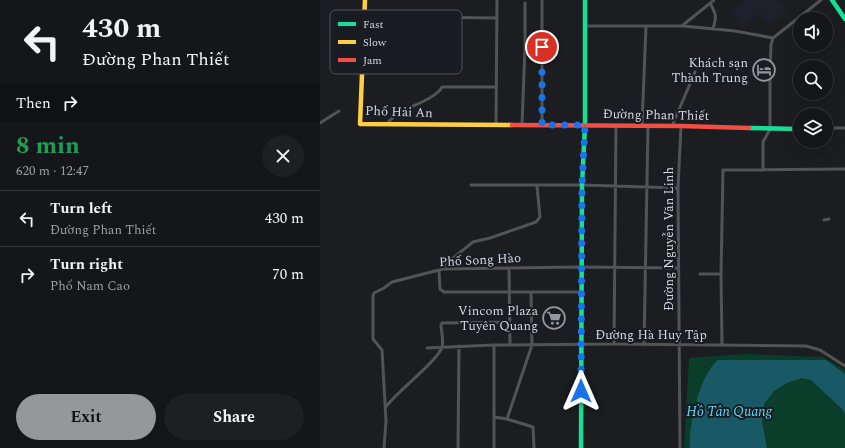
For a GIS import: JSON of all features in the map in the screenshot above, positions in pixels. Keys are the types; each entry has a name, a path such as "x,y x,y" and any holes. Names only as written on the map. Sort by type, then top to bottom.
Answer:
{"street":[{"name":"Phố Hải An","path":"365,0 365,10"},
{"path":"496,0 496,124"},
{"path":"542,0 542,125"},
{"path":"581,448 581,267 582,185 585,125 586,0"},
{"path":"682,26 714,0"},
{"path":"763,170 763,142 770,129 770,54 773,38 821,0"},
{"path":"832,0 845,19"},
{"path":"522,125 525,2"},
{"path":"710,3 716,14 713,29"},
{"path":"462,18 496,18"},
{"path":"586,26 682,26 735,31 773,38"},
{"path":"642,125 646,26"},
{"path":"672,126 695,72"},
{"name":"Phố Hải An","path":"362,74 360,124 439,124"},
{"path":"387,124 393,116 428,98 438,92 442,87 495,87"},
{"path":"320,123 339,111"},
{"name":"Đường Phan Thiết","path":"439,124 642,125 793,129"},
{"path":"614,344 616,125"},
{"path":"644,345 647,268 646,187 648,126"},
{"name":"Đường Nguyễn Văn Linh","path":"680,448 678,188 681,126"},
{"path":"833,128 845,128"},
{"path":"722,345 722,172 725,169 845,169"},
{"path":"471,185 582,185 678,188"},
{"path":"537,186 540,217 536,222 490,238 473,242 447,263 441,270 440,289 444,292 581,292"},
{"path":"824,220 829,219"},
{"name":"Phố Song Hào","path":"384,448 385,408 382,350 373,338 373,296 376,291 384,288 392,282 441,270 581,267 678,268"},
{"path":"509,268 510,345"},
{"path":"700,274 721,274"},
{"path":"507,419 532,344 531,292"},
{"path":"385,408 394,397 435,358 442,347 441,325 445,322 509,322"},
{"name":"Đường Hà Huy Tập","path":"427,348 532,344 806,346 820,350 845,366"},
{"path":"494,345 494,448"},
{"path":"458,448 459,346"},
{"path":"494,417 507,419 533,427 534,448"}],"shaded area":[{"path":"745,0 780,0 788,12 768,25 760,14 741,26 730,10"}],"green space":[{"path":"745,354 823,357 845,370 845,448 684,448 689,358"}],"water":[{"name":"Hồ Tân Quang","path":"718,360 826,360 845,374 845,414 842,409 811,380 802,378 787,383 774,391 764,404 762,422 767,448 690,448 691,427 696,401 706,377"}],"traffic: fast":[{"path":"581,448 582,185 585,125 585,0"},
{"path":"832,0 845,19"},
{"path":"749,128 793,129"}],"traffic: slow":[{"path":"365,0 365,10"},
{"path":"362,74 360,124 512,125"}],"traffic: jam":[{"path":"512,125 749,128"}],"place":[{"name":"Khách sạn Thành Trung","path":"764,70"},
{"name":"Vincom Plaza Tuyên Quang","path":"554,318"}],"route":[{"path":"542,47 542,125 585,125 582,185 581,391"}]}
